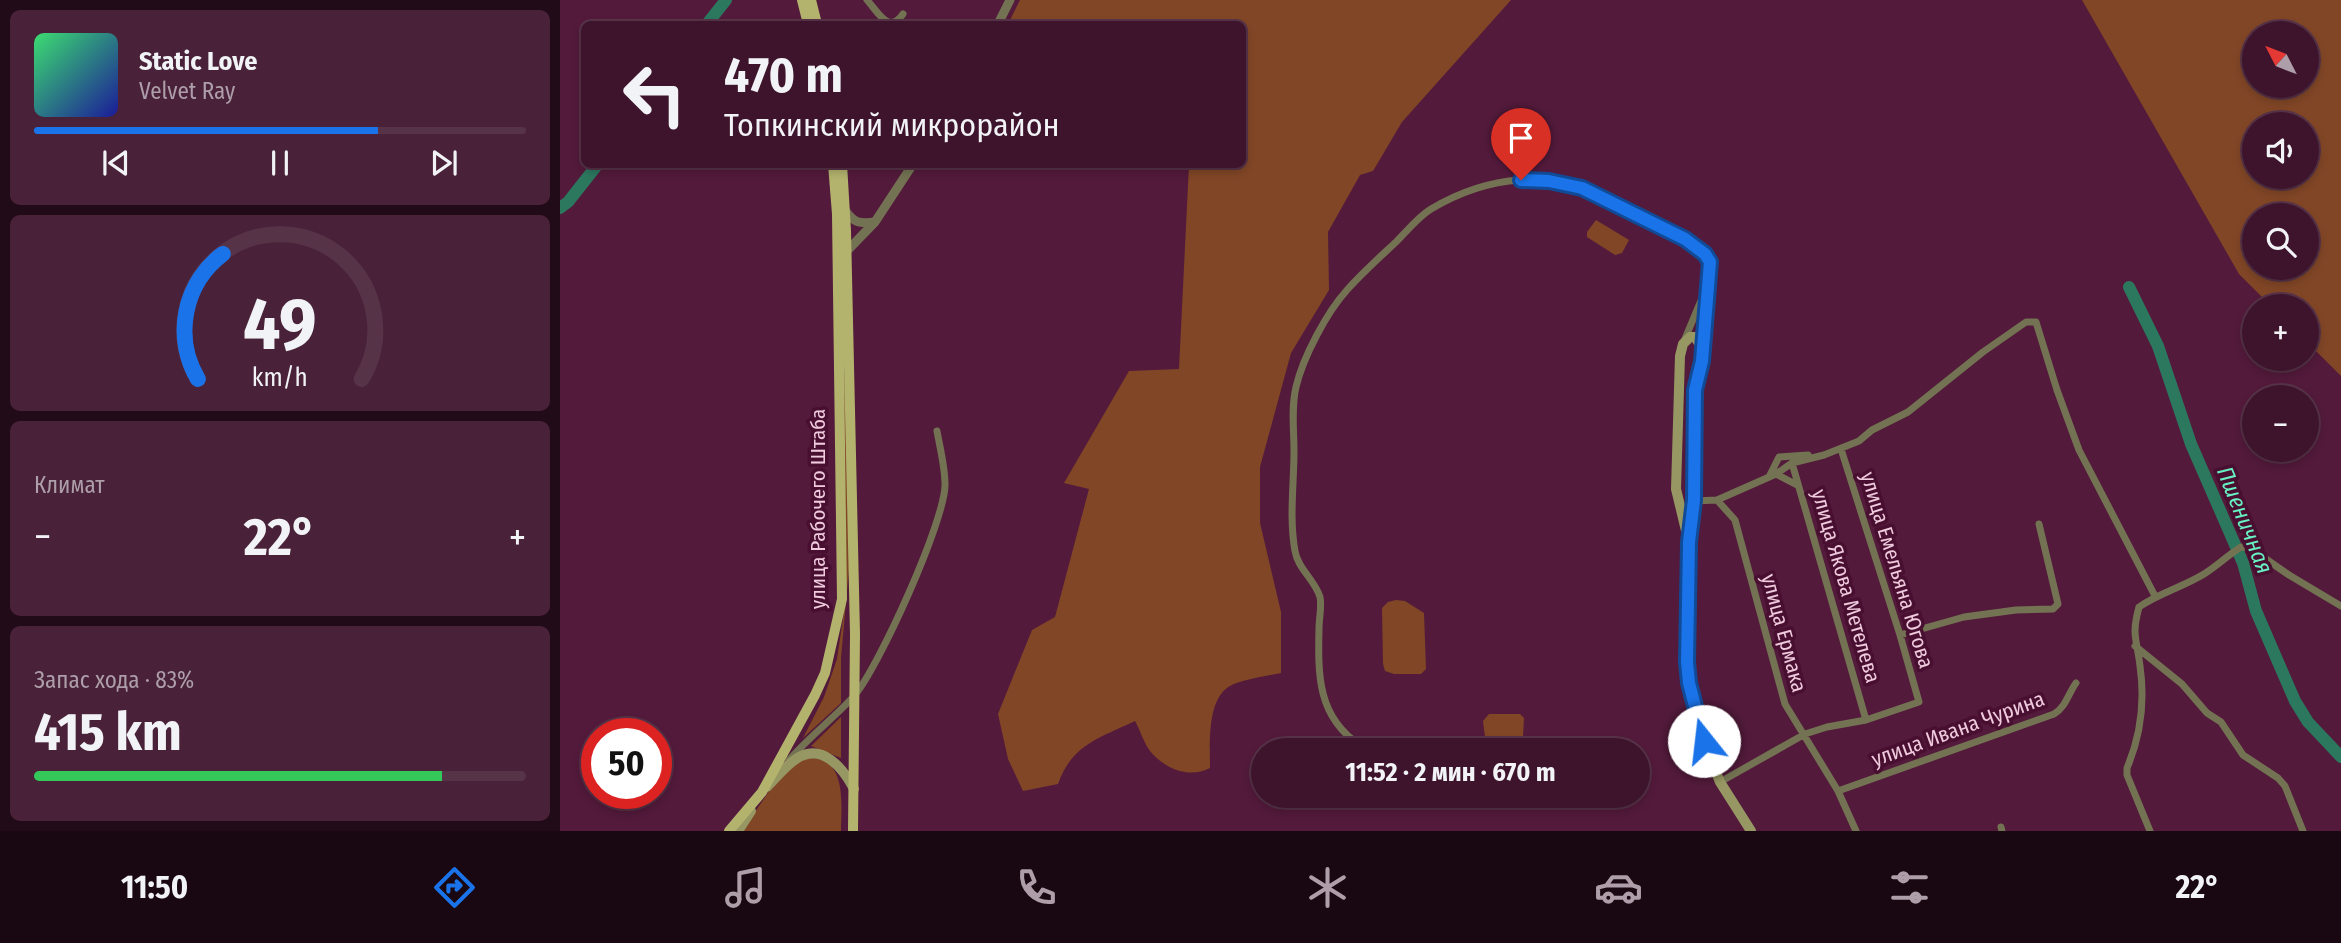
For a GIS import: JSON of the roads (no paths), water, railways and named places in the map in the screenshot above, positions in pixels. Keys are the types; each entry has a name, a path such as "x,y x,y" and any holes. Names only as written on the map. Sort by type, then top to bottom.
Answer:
{"main road":[{"path":"802,0 807,21"},
{"path":"811,0 816,21"},
{"name":"улица Рабочего Штаба","path":"738,831 762,792 825,673 842,599 837,238 833,168"},
{"name":"улица Рабочего Штаба","path":"842,168 855,695 853,831"},
{"path":"1689,542 1676,489 1677,419 1683,344 1690,337 1695,337 1703,349 1695,390 1694,500 1689,542 1689,683 1706,748 1720,782 1751,831"},
{"path":"729,831 762,792 797,758 806,754 829,758 837,763 854,790"}],"street":[{"path":"867,0 888,21"},
{"path":"1000,21 1010,0"},
{"path":"898,21 903,14"},
{"path":"836,261 875,222 910,168"},
{"path":"1352,738 1335,722 1321,689 1318,664 1320,596 1302,571 1295,554 1292,515 1296,388 1310,351 1340,299 1427,211 1480,187 1521,180 1549,181 1582,188 1685,239 1705,254 1710,262 1703,349"},
{"path":"845,210 851,220 859,224 875,222"},
{"path":"837,238 846,251"},
{"path":"1683,344 1708,284"},
{"path":"1694,500 1717,500 1772,476 1791,463 1824,455 1859,441 1872,430 1908,412 1999,340 2026,322 2036,322 2079,450 2155,596"},
{"path":"762,792 801,746 855,695 874,667 929,543 941,508 945,485 937,431"},
{"name":"улица Емельяна Югова","path":"1841,449 1919,702 1866,720"},
{"path":"1772,476 1779,457 1824,455"},
{"name":"улица Якова Метелева","path":"1791,463 1866,720"},
{"path":"1772,476 1786,477 1798,485"},
{"name":"улица Ермака","path":"1717,500 1735,520 1785,704 1838,791 1856,831"},
{"path":"1900,635 1964,617 2016,610 2053,609 2058,604 2039,524"},
{"path":"2150,831 2127,775 2143,708 2140,665 2133,629 2139,607 2155,596 2206,573 2241,547 2250,548 2341,606"},
{"path":"2135,646 2182,684 2207,713 2224,725 2243,755 2278,778 2285,786 2303,831"},
{"name":"улица Ивана Чурина","path":"1838,791 2054,714 2064,707 2067,696 2076,683"},
{"path":"1720,782 1805,734 1866,720"}],"waterway":[{"path":"709,21 726,0"},
{"path":"560,208 595,168"},
{"name":"Пшеничная","path":"2129,287 2158,346 2191,444 2243,563 2256,611 2295,701 2308,722 2341,757"}]}
